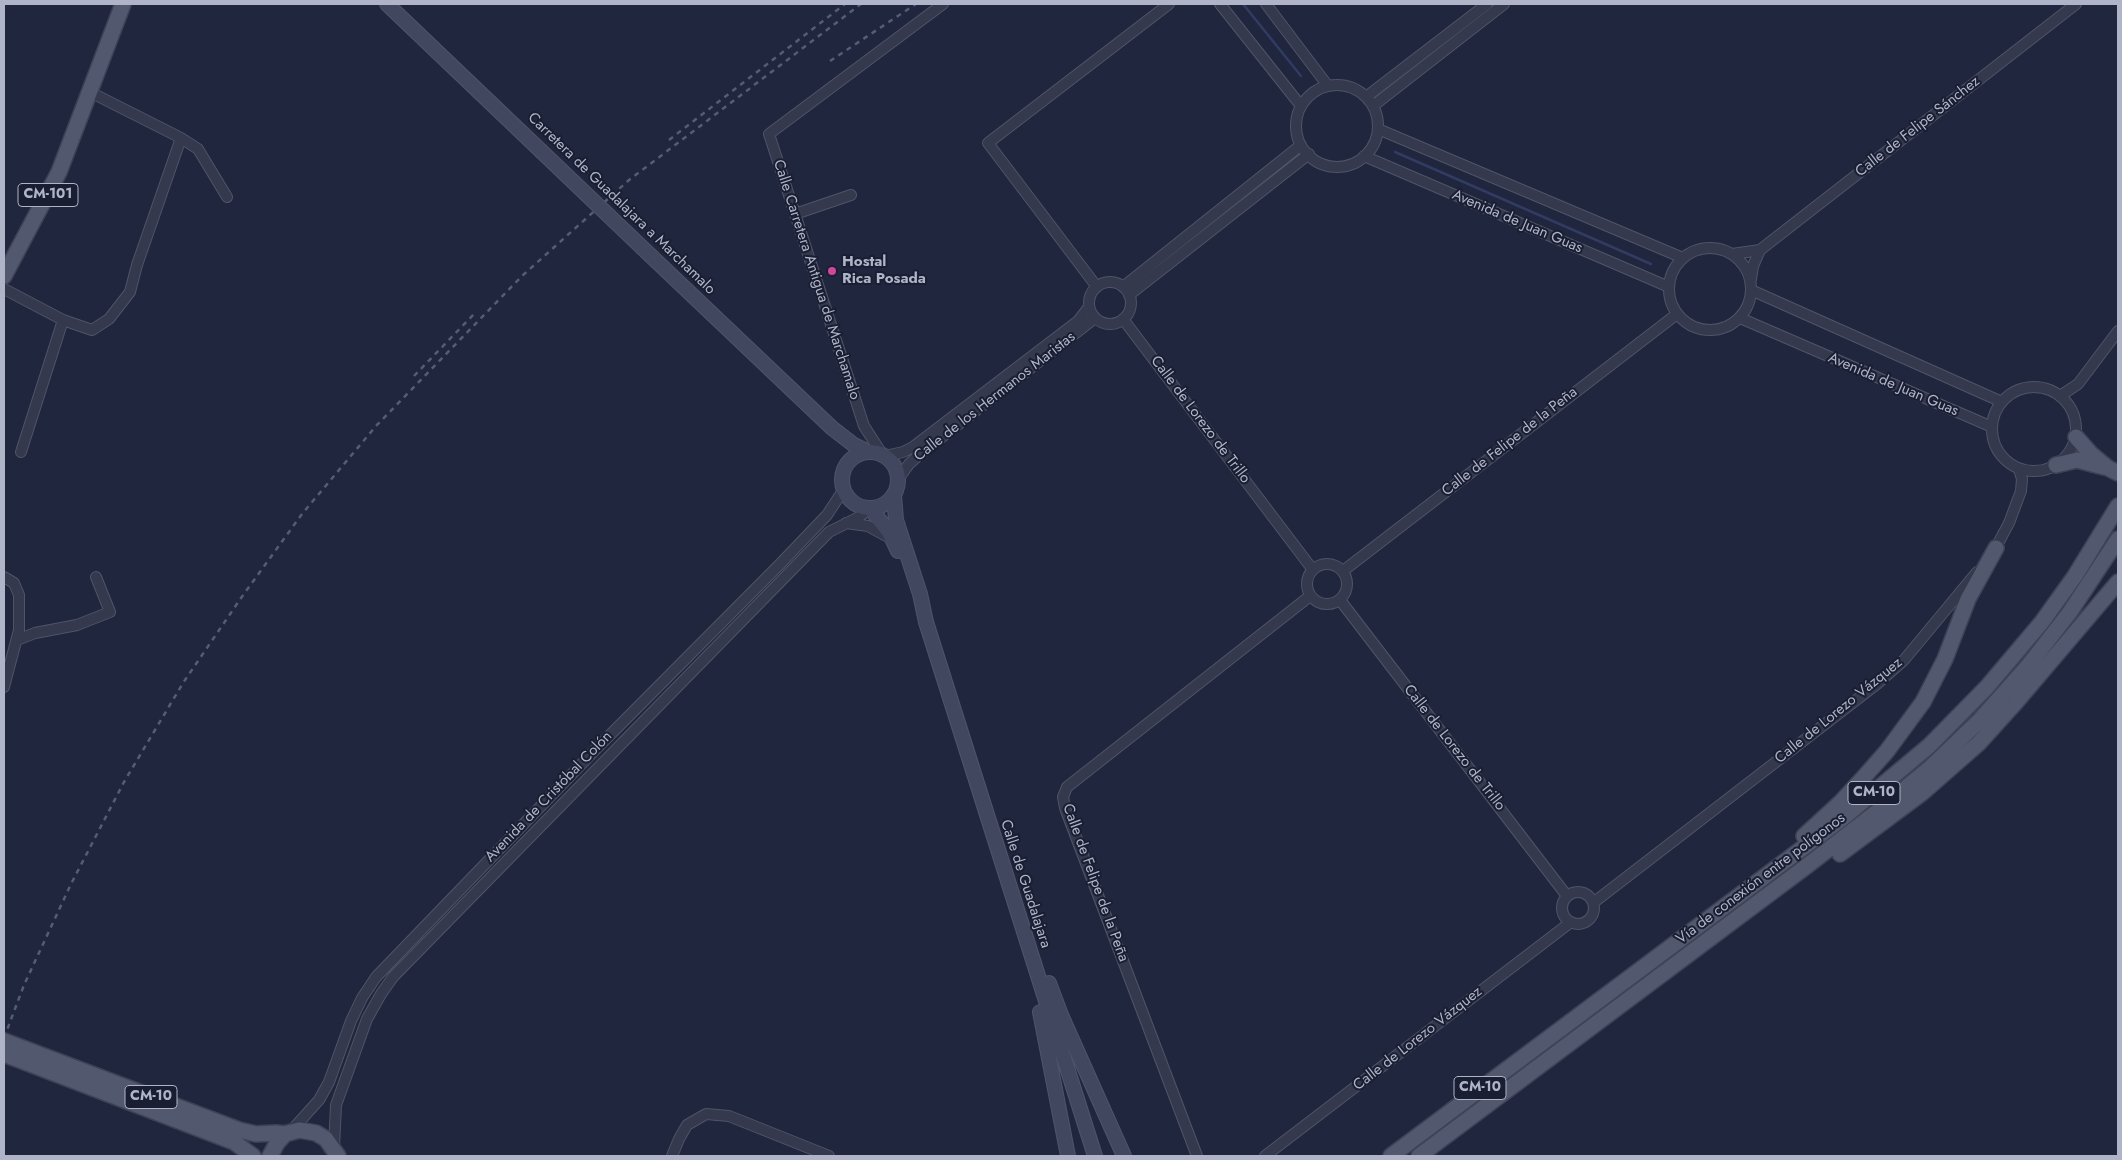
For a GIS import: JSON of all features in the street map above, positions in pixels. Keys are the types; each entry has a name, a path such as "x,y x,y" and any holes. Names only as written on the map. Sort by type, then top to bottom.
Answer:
{"main road":[{"name":"Carretera de Guadalajara a Marchamalo","path":"387,4 832,428 854,445 872,453"},
{"name":"CM-101","path":"4,276 54,183 122,6"},
{"name":"Carretera de Guadalajara a Marchamalo","path":"832,428 848,462"},
{"path":"2076,437 2092,454 2113,470"},
{"path":"872,453 895,467 899,478 894,495 883,505 870,508 854,502 844,489 843,476 848,462 872,453"},
{"path":"2056,465 2077,460 2113,470"},
{"name":"Calle de Guadalajara","path":"894,495 897,526 920,594 926,622"},
{"name":"Vía de conexión entre polígonos","path":"1391,1156 1843,818 1929,746 1970,706 2027,641 2070,584 2118,506"},
{"name":"Calle de Guadalajara","path":"870,508 894,540 926,622 1095,1156"},
{"name":"Vía de conexión entre polígonos","path":"1419,1156 1818,858 1931,767 1979,720 2028,666 2070,612 2118,539"},
{"name":"CM-10","path":"1570,1021 1700,914 1802,838 1840,803 1864,777 1887,751 1923,702 1945,659 1968,599 1996,548"},
{"name":"CM-10","path":"1577,1038 1636,1004 1798,883 1897,813 1941,777 1979,743 2118,582"},
{"path":"985,811 991,850 1043,1022 1068,1156"},
{"path":"1012,898 1061,1015 1124,1156"},
{"name":"CM-10","path":"4,1041 13,1053 234,1142 254,1156"},
{"name":"CM-10","path":"13,1053 239,1130 256,1134 308,1130 326,1139 338,1154"},
{"path":"270,1156 277,1143 288,1133"}],"street":[{"name":"Calle Carretera Antigua de Marchamalo","path":"872,453 769,134 943,4"},
{"path":"1097,287 988,143 1169,4"},
{"path":"1220,4 1301,106"},
{"path":"1266,4 1328,86"},
{"path":"1366,97 1487,4"},
{"path":"1373,106 1504,4"},
{"name":"Calle de Felipe Sánchez","path":"1760,250 2076,4"},
{"path":"1328,86 1348,86 1360,92 1366,97 1376,112 1377,137 1371,149 1351,164 1339,167 1326,165 1315,160 1302,145 1296,129 1297,117 1301,106 1310,95 1328,86"},
{"path":"90,92 181,138 198,149 227,197"},
{"name":"Avenida de Juan Guas","path":"1378,129 1683,258"},
{"path":"4,289 90,335 109,319 130,292 137,265 181,138"},
{"path":"1126,291 1302,145"},
{"path":"1126,291 1309,154"},
{"name":"Avenida de Juan Guas","path":"1364,156 1669,287"},
{"path":"795,214 851,196"},
{"path":"1751,285 1746,268 1732,254 1725,250 1698,249 1683,258 1676,265 1670,277 1671,304 1677,314 1689,324 1701,329 1722,328 1740,318 1747,307 1751,285 1753,266 1760,250"},
{"path":"1732,254 1760,250"},
{"path":"872,453 903,452 914,447 1078,321 1089,306 1090,296 1102,284 1113,282 1126,291 1130,308 1123,319 1112,324 1095,318 1089,306"},
{"name":"Avenida de Juan Guas","path":"1751,285 2002,402"},
{"name":"Calle de Felipe de la Peña","path":"1343,571 1677,314"},
{"name":"Calle de los Hermanos Maristas","path":"899,478 908,464 919,455 1095,318"},
{"name":"Avenida de Juan Guas","path":"1740,318 1992,427"},
{"name":"Calle de Lorezo de Trillo","path":"1123,319 1313,570"},
{"path":"21,452 63,320"},
{"path":"2060,396 2070,391 2083,379 2118,331"},
{"path":"2033,387 2044,389 2060,396 2071,409 2075,418 2076,437 2071,449 2056,465 2035,471 2020,469 2004,459 1997,450 1993,439 1992,427 1993,418 2002,402 2011,394 2021,389 2033,387"},
{"name":"Calle Carretera Antigua de Marchamalo","path":"864,426 872,453"},
{"name":"Calle de Lorezo Vázquez","path":"1593,903 1898,665 1996,548 2009,523 2020,491 2022,479 2020,469"},
{"name":"Avenida de Cristóbal Colón","path":"288,1133 319,1100 329,1082 351,1021 362,998 376,977 591,754 787,557 827,515 844,489"},
{"name":"Avenida de Cristóbal Colón","path":"338,1154 336,1104 367,1019 381,994 394,977 829,532 860,517 870,508"},
{"path":"845,523 868,526 894,540"},
{"path":"1323,564 1330,564 1343,571 1347,588 1340,600 1328,604 1315,600 1310,596 1307,583 1313,570 1323,564"},
{"path":"4,577 14,583 19,595 19,630 4,687"},
{"path":"4,656 16,644 35,634 77,625 110,612 96,577"},
{"name":"Calle de Felipe de la Peña","path":"1197,1156 1065,808 1063,797 1067,787 1310,596"},
{"name":"Calle de Lorezo de Trillo","path":"1340,600 1567,896"},
{"path":"1575,892 1584,893 1593,903 1592,912 1588,920 1580,923 1571,922 1564,916 1562,907 1567,896 1575,892"},
{"name":"Calle de Lorezo Vázquez","path":"1265,1156 1571,922"},
{"path":"672,1156 687,1125 706,1114 729,1116 829,1156"}],"waterway":[{"path":"1243,4 1301,76"},
{"path":"1395,152 1651,264"}],"railway":[{"path":"669,140 845,4"},
{"path":"4,1038 24,985 71,884 124,782 183,683 241,598 302,514 376,426 522,276 629,180 861,4"},
{"path":"830,61 916,4"},
{"path":"414,376 475,313"}],"place":[{"name":"Hostal Rica Posada","path":"832,271"}]}
